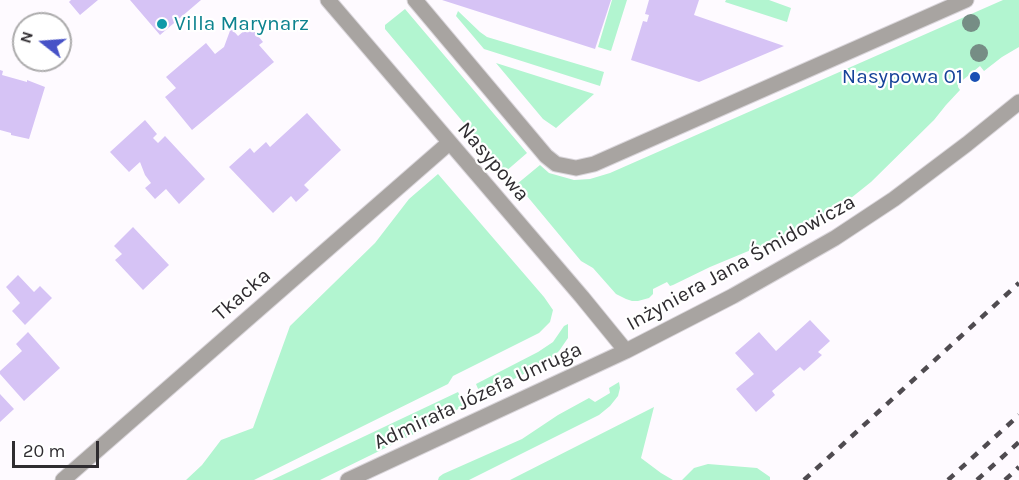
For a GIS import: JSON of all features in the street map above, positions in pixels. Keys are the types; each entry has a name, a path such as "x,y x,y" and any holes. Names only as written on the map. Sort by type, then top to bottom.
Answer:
{"street":[{"name":"Nasypowa","path":"328,0 626,351"},
{"path":"415,0 546,156 556,164 576,168 594,164 966,0"},
{"name":"Inżyniera Jana Śmidowicza","path":"626,351 733,296 835,238 903,192 1019,102"},
{"name":"Tkacka","path":"63,480 449,143"},
{"name":"Admirała Józefa Unruga","path":"348,480 626,351"}],"green space":[{"path":"612,0 627,0 611,51 598,47"},
{"path":"726,0 769,0 791,8 787,22 725,2"},
{"path":"1003,0 1019,0 1019,47 984,71 980,66 958,84 960,90 934,120 871,182 851,198 811,222 673,285 670,286 667,282 653,289 653,294 649,298 632,301 616,294 593,268 581,261 517,184 540,165 549,173 574,180 590,179 610,173"},
{"path":"405,9 527,153 505,172 385,29 385,25"},
{"path":"458,11 487,37 604,72 600,86 484,49 456,16"},
{"path":"496,63 594,94 556,128 543,119"},
{"path":"438,174 544,297 553,310 550,322 539,333 453,376 448,384 254,480 186,480 202,465 221,440 253,428 290,326 375,243 409,199"},
{"path":"568,324 568,338 547,362 481,396 476,384 538,352 553,342"},
{"path":"619,382 618,396 599,415 469,480 438,480 443,474 522,439 589,398 595,402 610,393 609,388"},
{"path":"458,392 465,405 422,430 320,480 272,480"},
{"path":"654,407 641,458 673,480 510,480"},
{"path":"708,464 757,468 770,477 770,480 682,480 694,468"}],"building":[{"path":"71,0 98,0 80,15 69,2"},
{"name":"Villa Marynarz","path":"130,0 201,0 160,35"},
{"path":"442,0 611,0 595,49"},
{"path":"649,0 699,0 694,15 784,46 699,82 631,60 643,21 647,22 649,15 645,14"},
{"path":"250,26 263,42 259,45 274,62 192,130 165,97 176,88 166,77 206,43 215,54 224,47 231,28 238,36"},
{"path":"0,70 3,71 2,75 27,82 27,80 45,87 29,139 0,130"},
{"path":"307,113 341,150 304,185 309,190 296,202 291,196 273,213 229,167 250,148 254,153 266,142 270,147"},
{"path":"145,120 157,134 153,138 158,143 165,136 205,179 179,204 166,189 155,199 145,188 151,183 140,162 129,172 110,152"},
{"path":"133,227 169,265 143,290 115,260 122,254 114,246"},
{"path":"18,275 34,292 40,286 52,298 25,325 12,311 20,303 6,287"},
{"path":"810,320 830,341 818,352 822,355 804,371 800,367 772,391 775,395 756,412 736,389 754,374 735,353 759,332 776,351"},
{"path":"28,332 60,368 24,401 0,374 0,371 22,351 16,344"},
{"path":"0,394 14,409 0,422"}],"railway":[{"path":"804,480 1019,283"},
{"path":"948,480 1019,415"},
{"path":"977,480 1019,442"},
{"path":"1005,480 1019,467"}],"place":[{"name":"Villa Marynarz","path":"162,24"},
{"name":"Nasypowa 01","path":"975,77"}]}
